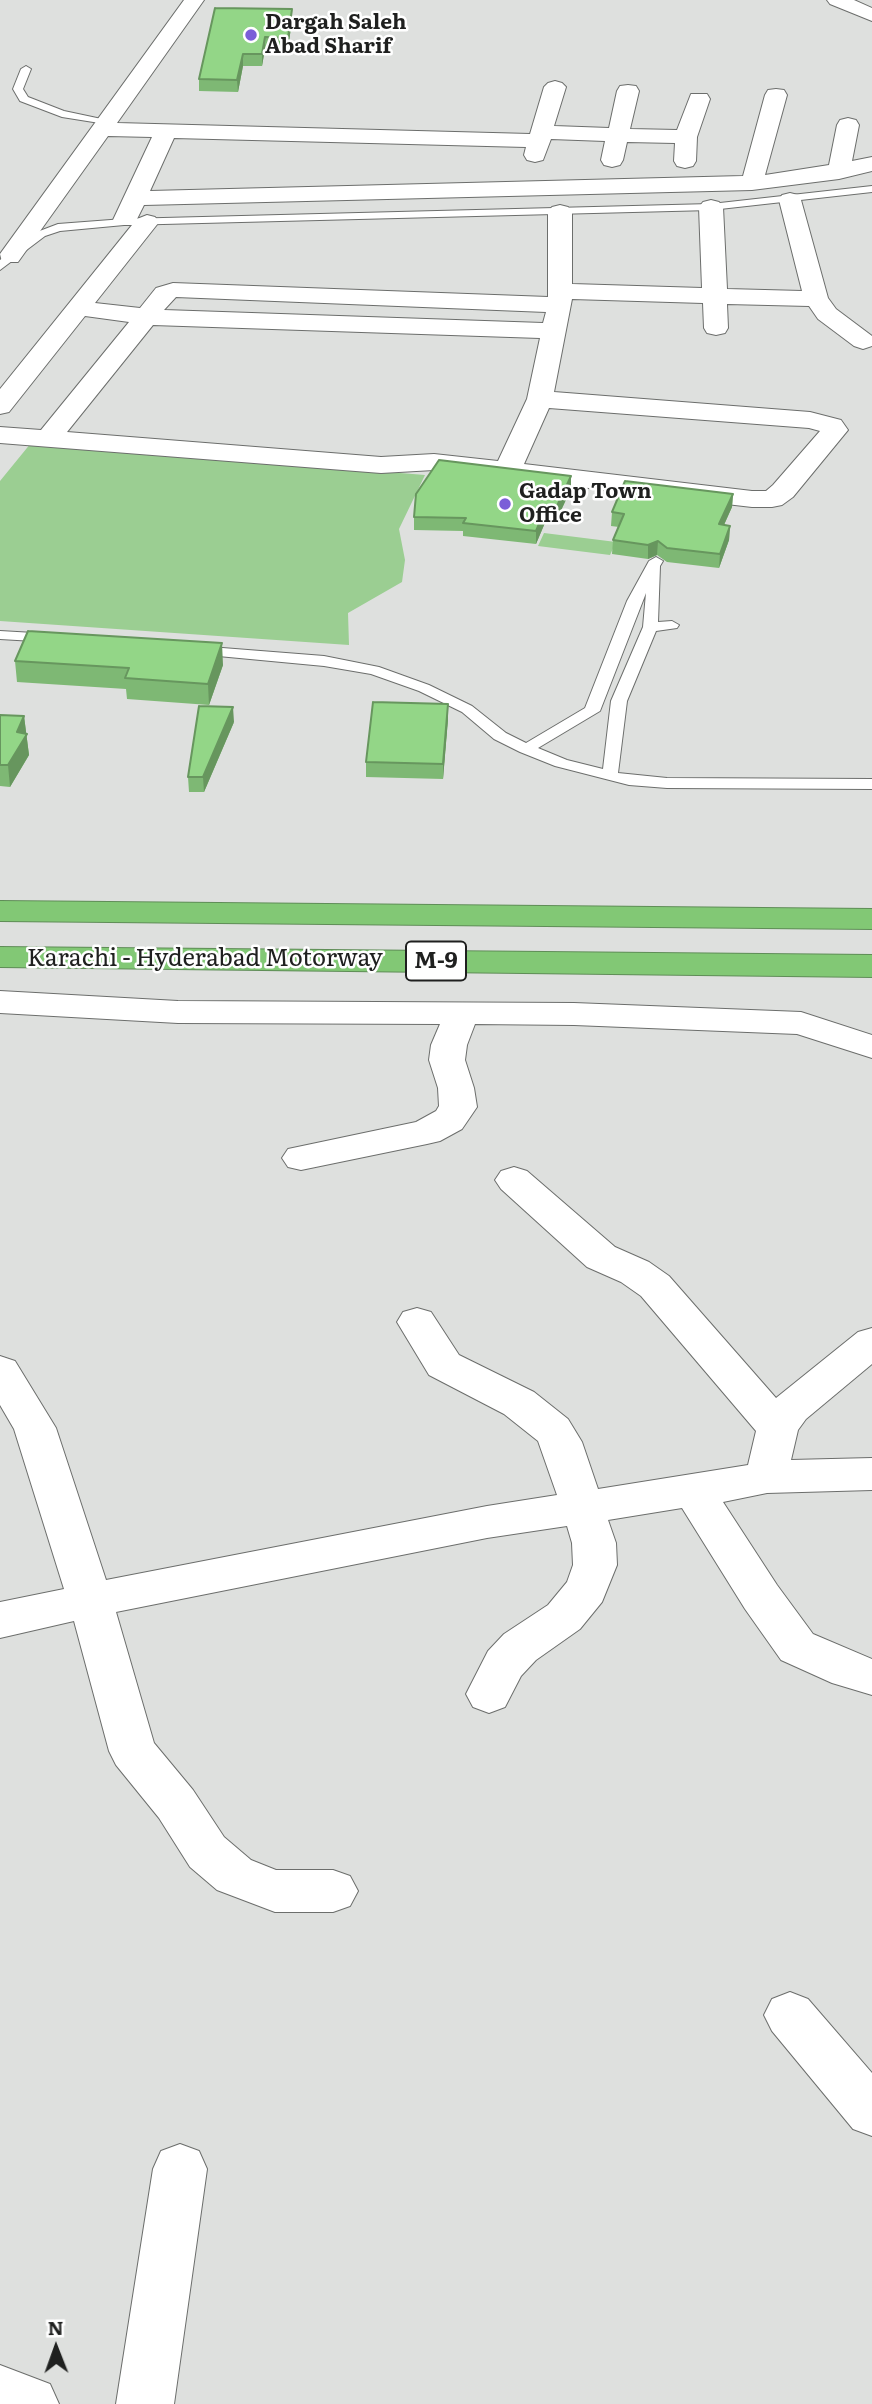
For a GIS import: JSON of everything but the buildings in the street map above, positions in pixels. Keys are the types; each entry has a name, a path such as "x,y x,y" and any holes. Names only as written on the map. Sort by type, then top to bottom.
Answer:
{"highway":[{"name":"Karachi - Hyderabad Motorway","path":"5,910 872,919"},
{"name":"Karachi - Hyderabad Motorway","path":"0,957 872,966"}],"street":[{"path":"5,261 194,0"},
{"path":"837,0 872,15"},
{"path":"527,190 555,87"},
{"path":"606,188 628,90"},
{"path":"752,183 776,95"},
{"path":"699,99 687,137 684,185 701,207 716,328"},
{"path":"104,125 165,133 244,135 466,139 618,135 687,137"},
{"path":"839,172 848,125"},
{"path":"0,406 79,308 135,222 135,198 165,133"},
{"path":"219,197 244,135"},
{"path":"294,195 310,136"},
{"path":"378,193 397,138"},
{"path":"447,202 466,139"},
{"path":"135,198 378,193 447,202 527,190 752,183 839,172 872,164"},
{"path":"790,200 816,299 827,314 863,341"},
{"path":"508,470 540,399 554,331 560,298 560,212"},
{"path":"49,438 165,293 183,289 560,298 713,296 816,299"},
{"path":"79,308 148,317 554,331"},
{"path":"0,435 381,465 435,462 752,499 772,499 783,491 835,430 832,426 810,420 540,399"},
{"path":"0,1002 178,1013 574,1014 801,1023 872,1048"},
{"path":"302,1158 427,1132 449,1120 458,1107 456,1088 447,1060 449,1045 462,1013"},
{"path":"514,1180 601,1257 635,1272 655,1286 778,1427"},
{"path":"417,1322 444,1365 519,1404 554,1430 561,1442 594,1543 595,1565 586,1590 564,1617 520,1647 504,1664 489,1694"},
{"path":"767,1477 778,1427 791,1408 872,1342"},
{"path":"0,1371 35,1428 90,1600 133,1751 176,1804 207,1852 234,1875 275,1891 333,1891"},
{"path":"0,1620 486,1522 694,1491 767,1477 872,1474"},
{"path":"694,1491 761,1597 797,1647 848,1670 872,1677"},
{"path":"790,2015 872,2112"},
{"path":"145,2404 180,2169"},
{"path":"0,2393 30,2404"}],"lane":[{"path":"26,69 18,89 24,99 62,114 104,125"},
{"path":"5,261 41,234 58,228 447,202 560,212 701,207 790,200 872,189"},
{"path":"526,749 592,711 634,601 656,561 650,626 619,701 610,776"},
{"path":"650,626 673,625"},
{"path":"0,635 67,639"},
{"path":"175,648 324,661 374,670 424,688 467,709 500,736 526,749 561,763 610,776 667,783 872,784"}],"green space":[{"path":"31,443 425,475 399,529 405,560 402,582 348,613 349,645 0,621 0,481"},
{"path":"544,533 616,542 610,555 538,546"}],"place":[{"name":"Dargah Saleh Abad Sharif","path":"251,35"},
{"name":"Gadap Town Office","path":"505,504"}]}
